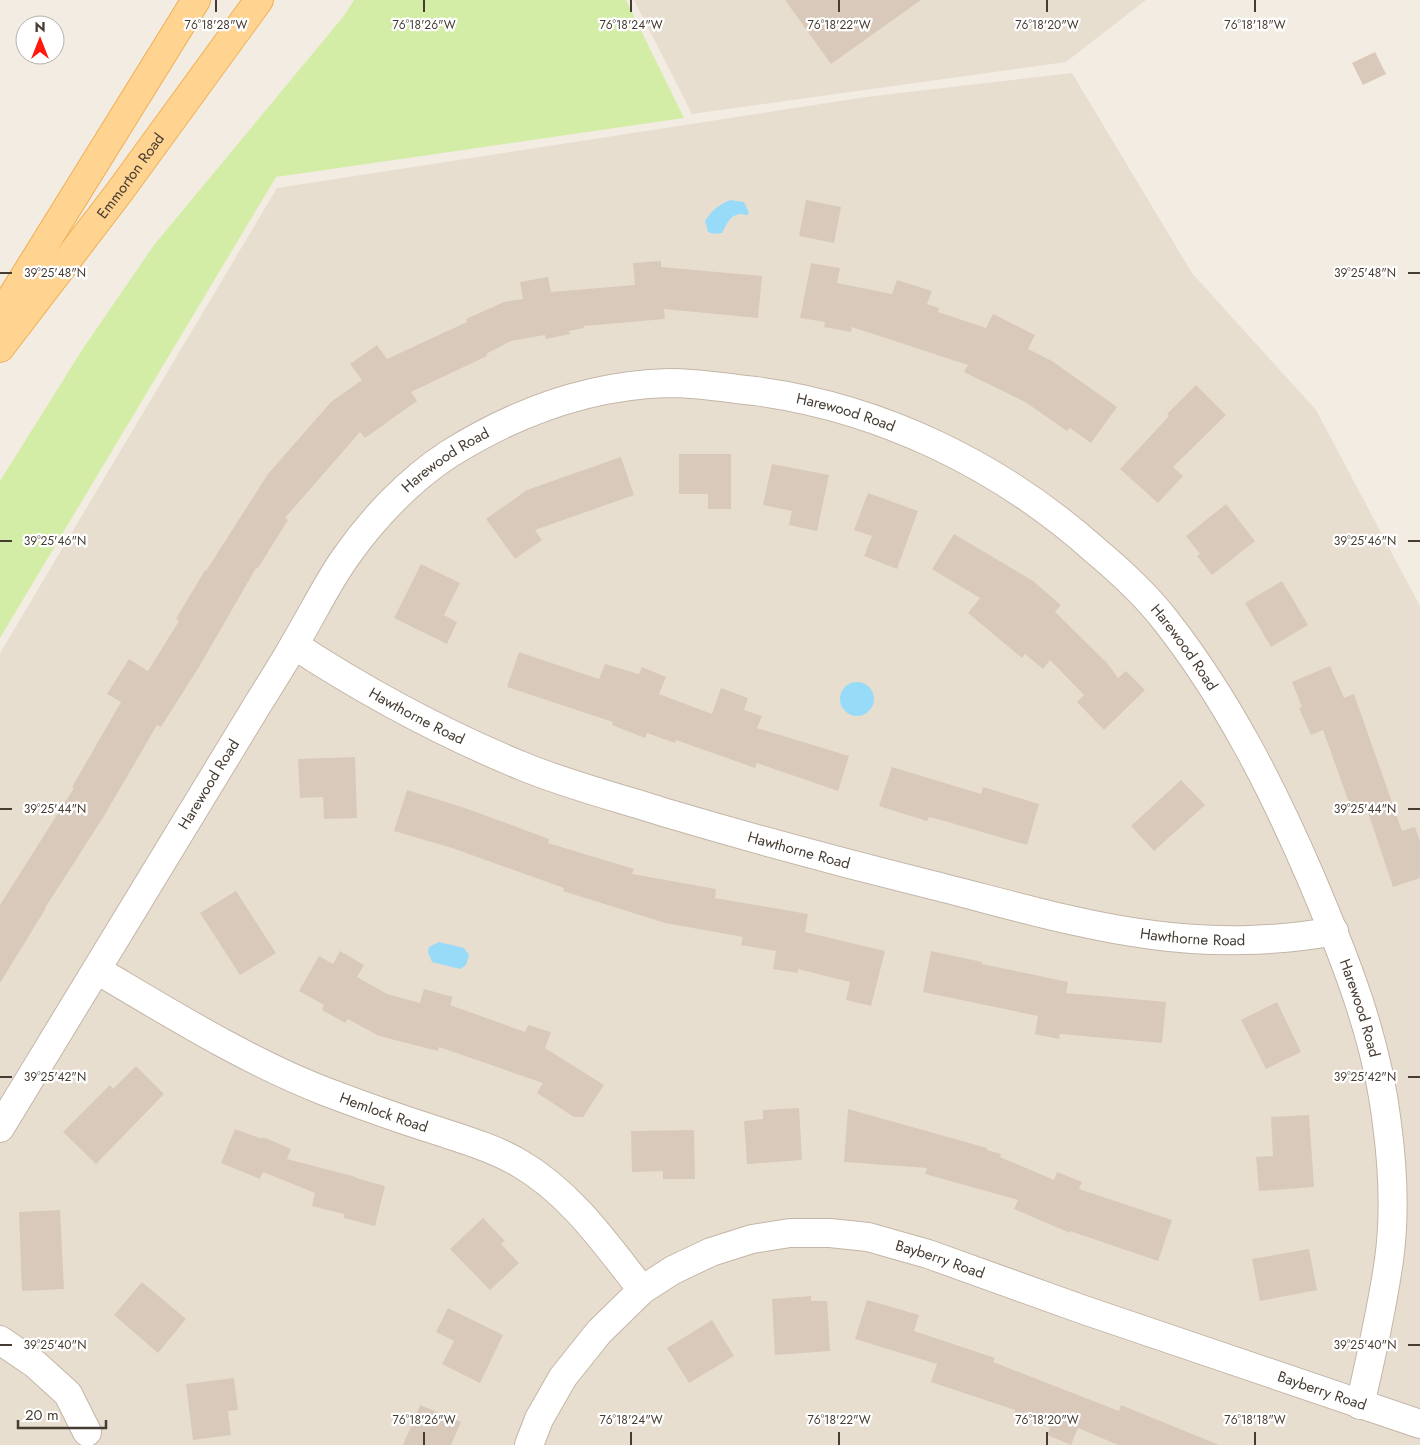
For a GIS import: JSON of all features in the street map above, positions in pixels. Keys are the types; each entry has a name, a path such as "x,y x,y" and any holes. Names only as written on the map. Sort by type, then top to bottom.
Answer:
{"main road":[{"path":"0,316 196,0"},
{"name":"Emmorton Road","path":"0,348 120,191 259,0"}],"street":[{"name":"Harewood Road","path":"0,1128 294,645 342,562 376,518 407,487 441,459 488,431 536,410 578,395 624,386 676,383 781,395 843,409 904,429 965,458 1017,490 1065,523 1120,572 1162,615 1198,664 1244,737 1293,835 1334,931 1357,992 1372,1041 1387,1124 1392,1178 1390,1255 1360,1405"},
{"name":"Hawthorne Road","path":"294,645 378,697 452,735 523,767 574,785 788,848 1078,921 1153,935 1199,939 1257,939 1308,936 1334,931"},
{"name":"Hemlock Road","path":"97,970 250,1057 321,1090 374,1110 472,1142 519,1162 549,1184 591,1225 642,1290"},
{"name":"Bayberry Road","path":"529,1445 539,1419 563,1377 599,1332 642,1290 673,1270 711,1252 752,1239 790,1234 830,1232 868,1237 928,1254 1093,1313 1420,1424"},
{"path":"0,1340 36,1364 68,1394 87,1432"}],"shaded area":[{"path":"634,0 1146,0 1066,62 692,114"},
{"path":"1072,73 1192,273 1316,410 1420,606 1420,1445 0,1445 0,653 277,188 866,97"}],"green space":[{"path":"354,0 626,0 684,118 276,177 0,638 0,481 82,350 154,245 343,17"}],"water":[{"path":"730,200 744,202 749,213 746,215 738,214 732,218 722,233 714,234 708,232 705,221 716,208"},
{"path":"857,682 869,687 874,699 869,711 857,716 845,711 840,699 845,687"},
{"path":"439,942 464,948 469,955 466,965 460,969 432,962 428,952 429,947"}],"building":[{"path":"785,0 921,0 831,64"},
{"path":"1375,52 1386,74 1363,85 1352,63"},
{"path":"806,200 841,207 834,243 799,236"},
{"path":"661,261 661,267 762,276 758,318 664,309 665,319 584,326 584,328 569,331 570,334 546,339 545,335 511,341 486,354 487,356 411,392 417,401 365,438 360,432 285,518 288,520 258,568 256,568 199,667 161,727 157,725 104,816 0,983 0,905 74,788 72,787 121,702 107,694 129,659 148,671 179,621 176,619 205,570 268,474 331,402 362,380 350,364 377,345 387,359 467,322 466,319 504,302 523,299 520,282 548,277 551,292 635,285 633,263"},
{"path":"811,263 840,268 837,283 892,294 897,280 932,291 927,304 939,308 938,312 986,328 993,314 1035,335 1028,349 1052,361 1117,407 1091,443 1070,428 1067,431 1025,402 964,372 968,365 852,327 851,332 824,327 825,322 800,318"},
{"path":"1196,385 1226,415 1173,467 1183,476 1158,503 1120,469 1169,416 1167,414"},
{"path":"679,454 731,454 731,509 708,509 708,494 679,494"},
{"path":"621,457 634,495 535,530 542,540 515,559 486,519 527,490"},
{"path":"772,464 829,475 817,531 789,525 792,511 763,505"},
{"path":"868,493 918,511 897,569 864,556 872,536 854,530"},
{"path":"1226,504 1255,541 1212,575 1197,556 1200,554 1186,536"},
{"path":"954,534 1033,581 1061,605 1055,612 1108,664 1118,678 1126,671 1145,690 1104,730 1077,702 1084,695 1050,660 1043,669 1025,654 1022,658 968,613 980,598 932,569"},
{"path":"421,564 460,583 444,615 457,622 447,644 394,618"},
{"path":"1282,581 1308,625 1271,647 1245,603"},
{"path":"519,652 599,679 605,664 639,674 642,667 666,677 659,694 712,714 721,688 748,698 744,710 762,716 757,728 849,756 838,791 757,763 755,768 676,740 675,743 647,733 645,738 612,725 613,722 507,687"},
{"path":"1330,666 1344,698 1354,694 1402,831 1415,827 1420,841 1420,878 1393,887 1366,806 1352,811 1323,730 1311,735 1299,708 1302,707 1292,682"},
{"path":"355,757 357,818 324,819 323,797 300,798 298,759"},
{"path":"892,767 981,794 983,787 1039,804 1027,845 929,817 927,821 879,806"},
{"path":"1181,780 1205,805 1154,851 1131,826"},
{"path":"407,790 465,808 549,839 548,843 634,869 632,874 716,889 715,898 808,914 805,932 885,951 871,1006 846,1000 850,982 798,969 798,973 773,969 776,951 741,945 743,937 665,923 563,891 564,888 452,848 394,831"},
{"path":"236,891 276,953 240,975 200,913"},
{"path":"340,951 364,965 357,977 387,994 420,1003 424,989 453,997 450,1005 525,1032 528,1025 551,1032 545,1048 604,1085 583,1117 574,1117 537,1093 543,1083 439,1047 438,1051 379,1036 348,1019 345,1023 322,1010 324,1005 299,991 319,956 333,964"},
{"path":"931,951 1068,982 1066,993 1166,1002 1162,1043 1060,1034 1059,1039 1035,1034 1038,1016 923,992"},
{"path":"1277,1002 1301,1052 1266,1069 1241,1020"},
{"path":"136,1066 164,1094 96,1164 63,1132 110,1085 113,1089"},
{"path":"799,1108 802,1160 747,1164 744,1121 763,1119 763,1110"},
{"path":"848,1109 987,1148 987,1150 1001,1154 1000,1157 1054,1180 1057,1172 1082,1182 1079,1189 1172,1220 1158,1261 1070,1231 1070,1233 1014,1209 1018,1200 925,1174 927,1168 844,1162"},
{"path":"1309,1115 1314,1187 1259,1191 1256,1157 1273,1156 1271,1117"},
{"path":"235,1129 262,1139 263,1137 291,1149 287,1159 385,1186 375,1226 344,1218 344,1214 312,1206 315,1193 263,1172 260,1179 221,1163"},
{"path":"694,1130 695,1179 663,1179 663,1171 632,1172 631,1131"},
{"path":"60,1210 64,1289 22,1291 19,1212"},
{"path":"483,1218 505,1241 501,1244 519,1263 490,1290 450,1249"},
{"path":"1309,1249 1317,1290 1260,1301 1252,1259"},
{"path":"142,1282 186,1319 158,1353 114,1315"},
{"path":"811,1296 811,1301 827,1301 830,1351 775,1355 772,1299"},
{"path":"867,1300 919,1315 914,1331 995,1358 993,1362 1119,1411 1121,1405 1219,1445 1118,1445 1078,1428 1071,1445 1047,1435 1050,1428 1014,1414 1015,1410 931,1382 937,1364 855,1339"},
{"path":"448,1308 503,1335 480,1383 442,1364 454,1341 436,1332"},
{"path":"712,1320 734,1356 689,1383 667,1348"},
{"path":"234,1378 238,1410 228,1411 231,1435 193,1440 186,1384"},
{"path":"420,1405 461,1422 451,1445 403,1445"}]}
